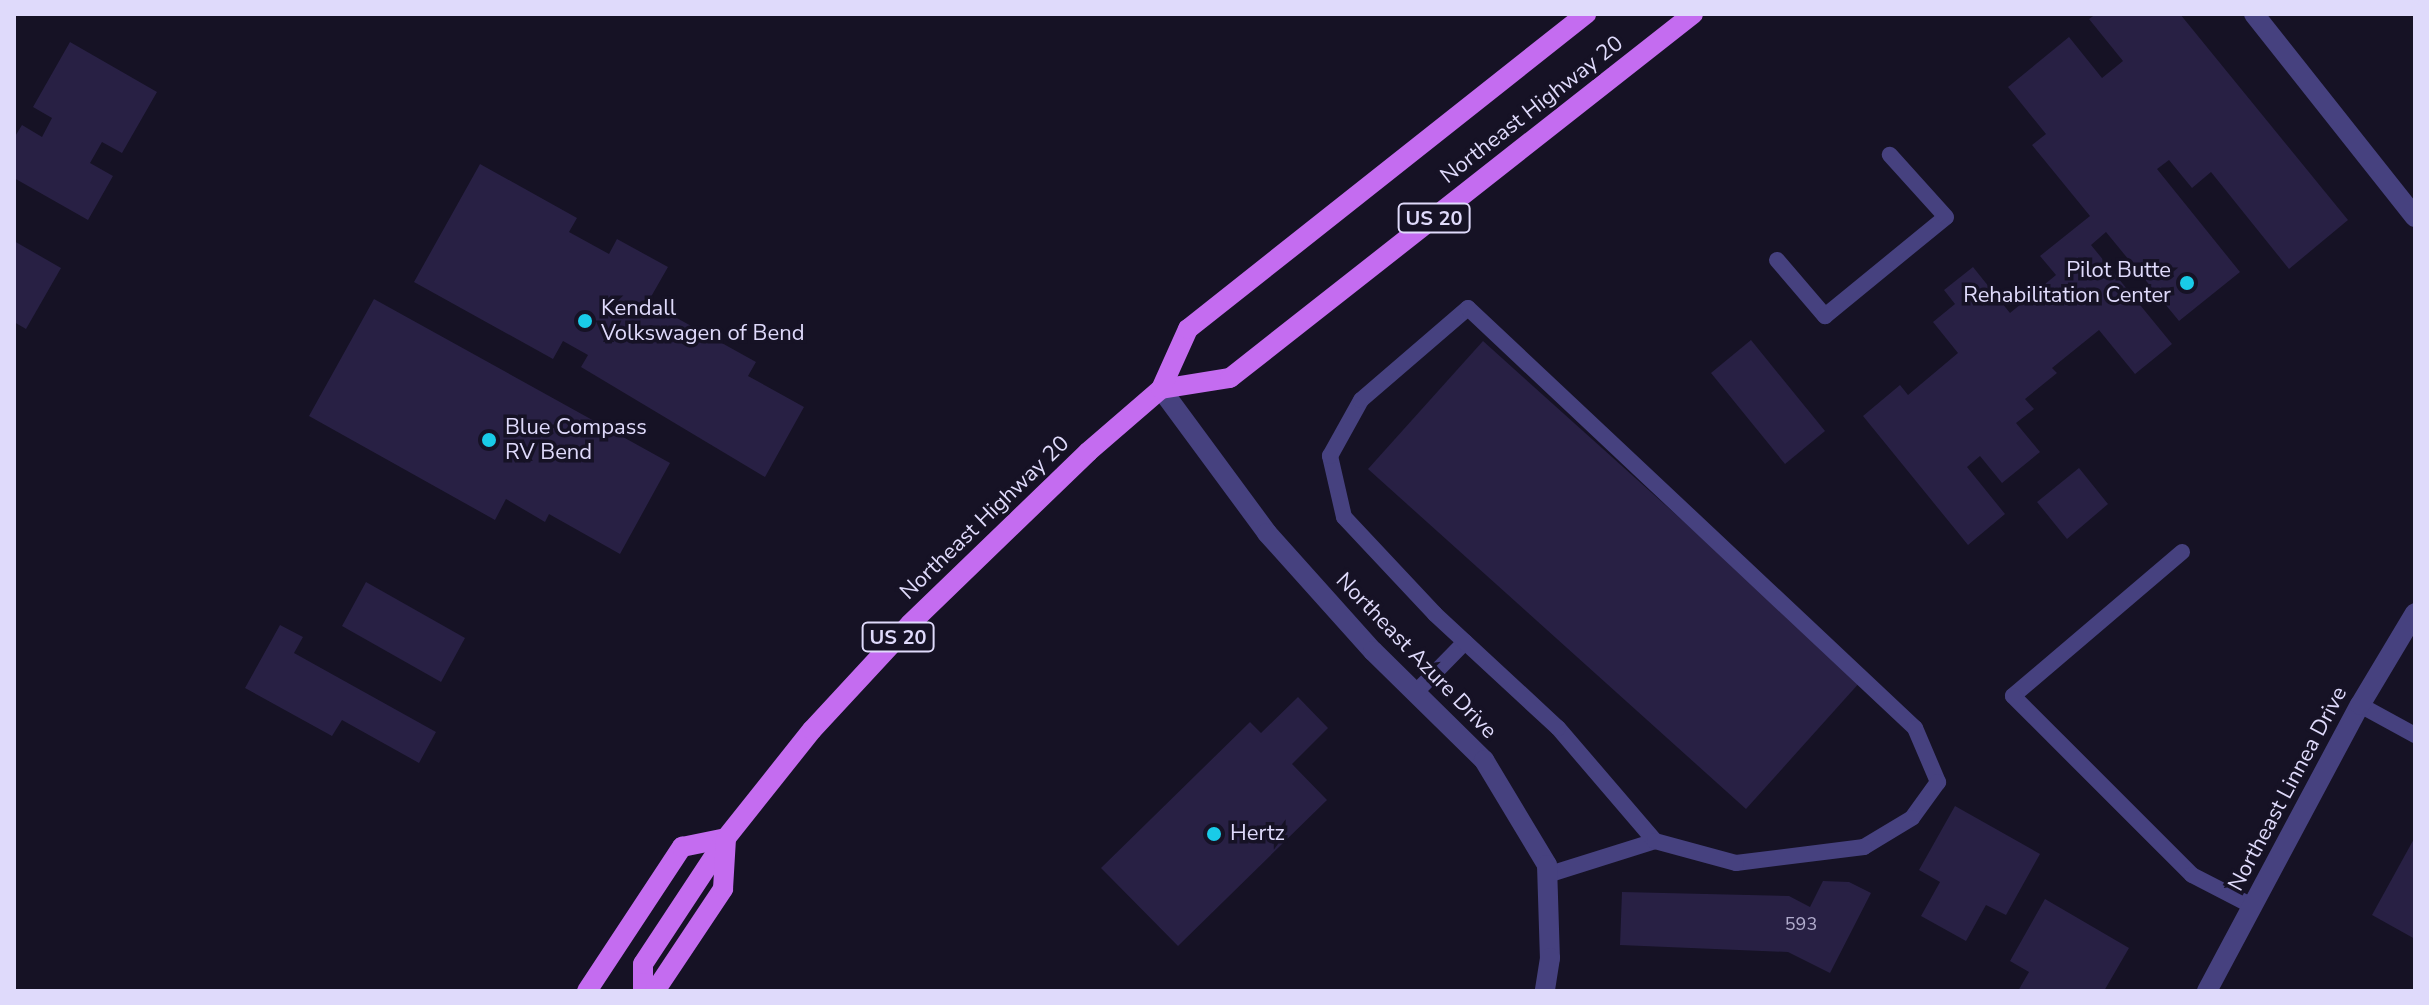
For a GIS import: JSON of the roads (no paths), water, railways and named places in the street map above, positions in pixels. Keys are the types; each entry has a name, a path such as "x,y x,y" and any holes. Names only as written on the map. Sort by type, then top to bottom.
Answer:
{"main road":[{"name":"Northeast Highway 20","path":"643,991 643,964 726,838 812,730 910,624 1088,452 1161,389 1188,329 1586,14"},
{"name":"Northeast Highway 20","path":"1161,389 1230,378 1693,14"},
{"path":"588,990 682,847 726,838 723,889 655,991"}],"street":[{"path":"2254,14 2415,217"},
{"name":"Northeast Azure Drive","path":"1161,389 1267,533 1484,760 1547,865 1550,958 1545,991"},
{"name":"Northeast Linnea Drive","path":"2207,991 2360,705 2415,613"}],"lane":[{"path":"1777,260 1825,316 1946,217 1890,155"},
{"path":"1547,875 1655,841 1736,863 1864,847 1912,818 1938,782 1915,728 1468,308 1361,400 1330,456 1344,517 1465,642 1558,728 1655,841"},
{"path":"2182,552 2013,696 2192,875 2252,906"},
{"path":"1416,692 1465,642"},
{"path":"2360,705 2415,735"}],"place":[{"name":"Pilot Butte Rehabilitation Center","path":"2187,283"},
{"name":"Kendall Volkswagen of Bend","path":"585,321"},
{"name":"Blue Compass RV Bend","path":"489,440"},
{"name":"Hertz","path":"1214,834"}]}
